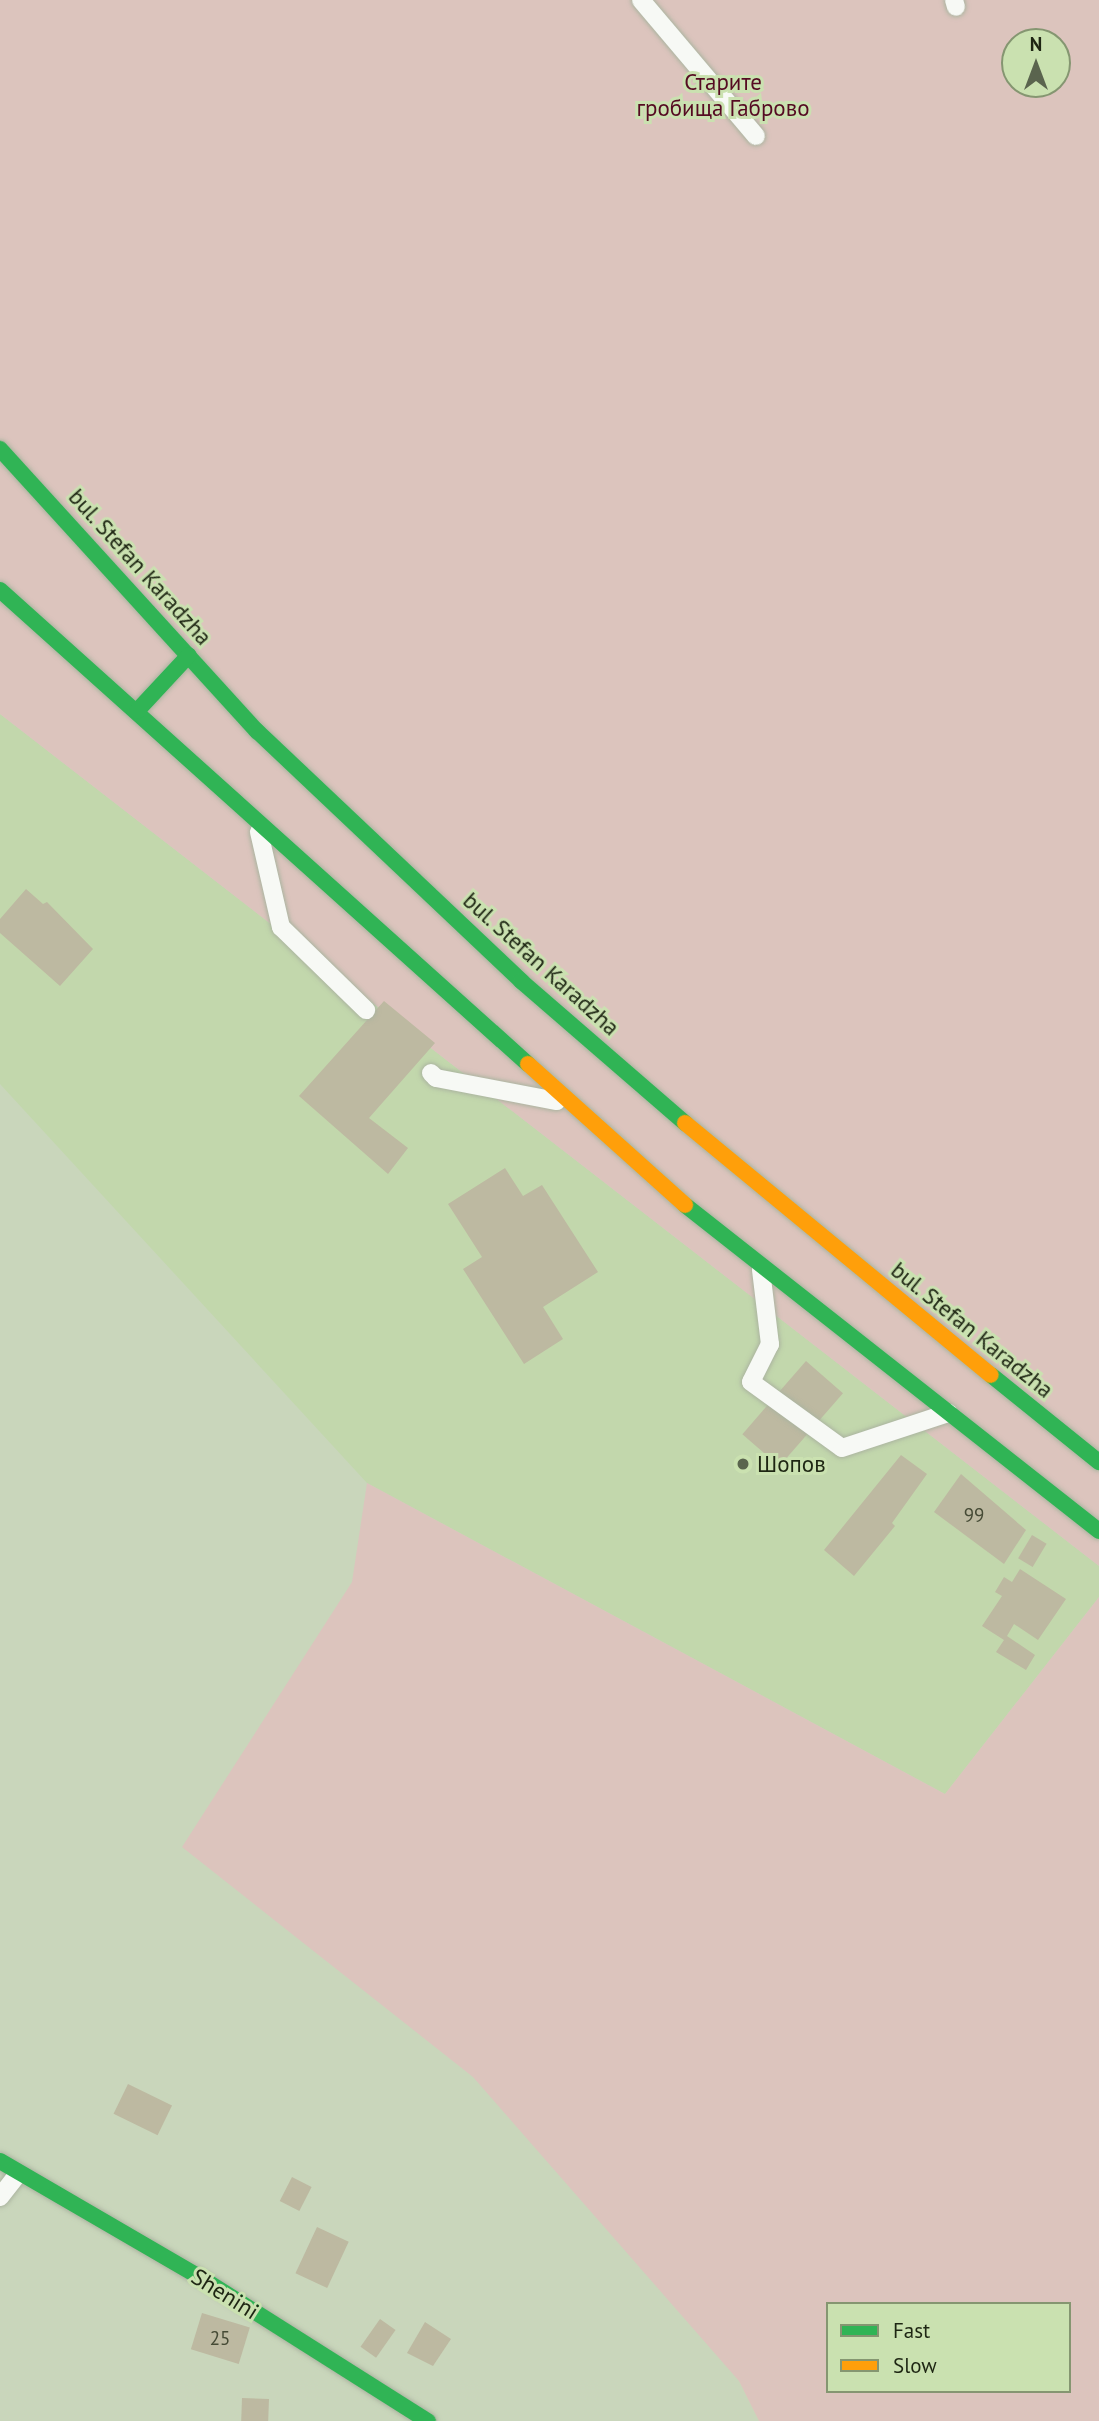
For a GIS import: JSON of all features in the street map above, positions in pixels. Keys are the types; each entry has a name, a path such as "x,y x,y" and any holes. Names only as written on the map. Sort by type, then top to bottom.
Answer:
{"main road":[{"name":"bul. Stefan Karadzha","path":"0,449 257,731 521,981 738,1169 1099,1462"},
{"path":"0,590 689,1209 1099,1531"},
{"path":"137,711 189,655"},
{"name":"Shenini","path":"0,2161 18,2174 203,2279 428,2421"}],"lane":[{"path":"641,0 756,136"},
{"path":"256,818 281,927 366,1010"},
{"path":"431,1073 436,1078 572,1104"},
{"path":"761,1266 770,1344 751,1381 842,1448 948,1413"},
{"path":"0,2197 18,2174"}],"shaded area":[{"path":"0,714 1099,1566 1099,1597 945,1794 367,1483 0,1084"}],"green space":[{"name":"Старите гробища Габрово","path":"0,0 1099,0 1099,1566 0,714"},
{"path":"367,1483 945,1794 1099,1597 1099,2421 759,2421 739,2381 473,2077 182,1847 352,1582"}],"building":[{"path":"26,889 43,904 47,902 93,949 60,986 0,933 0,919"},
{"path":"384,1001 435,1043 369,1118 408,1148 388,1174 299,1096"},
{"path":"505,1168 523,1196 542,1185 598,1272 543,1307 563,1339 524,1364 463,1269 482,1257 448,1204"},
{"path":"806,1361 843,1393 779,1466 742,1434"},
{"path":"901,1455 927,1474 892,1523 895,1526 854,1576 824,1550"},
{"path":"961,1474 1026,1530 1004,1564 934,1512"},
{"path":"1032,1535 1047,1544 1033,1567 1018,1558"},
{"path":"1020,1569 1066,1599 1038,1640 1014,1624 1007,1636 1035,1655 1026,1670 996,1652 1004,1640 982,1626 1002,1596 995,1592 1004,1577 1012,1582"},
{"path":"128,2084 172,2105 158,2135 114,2114"},
{"path":"292,2177 312,2187 299,2211 280,2201"},
{"path":"317,2227 349,2242 327,2288 295,2273"},
{"path":"202,2313 250,2328 239,2364 191,2349"},
{"path":"380,2319 396,2330 376,2358 360,2347"},
{"path":"425,2322 451,2339 433,2366 407,2353"},
{"path":"242,2398 269,2399 268,2421 241,2421"}],"traffic: fast":[{"path":"0,449 257,731 521,981 685,1123"},
{"path":"0,590 528,1064"},
{"path":"137,711 189,655"},
{"path":"685,1205 1099,1531"},
{"path":"991,1375 1099,1462"},
{"path":"0,2161 203,2279 428,2421"}],"traffic: slow":[{"path":"528,1064 685,1205"},
{"path":"685,1123 991,1375"}],"place":[{"name":"Шопов","path":"743,1464"}]}
